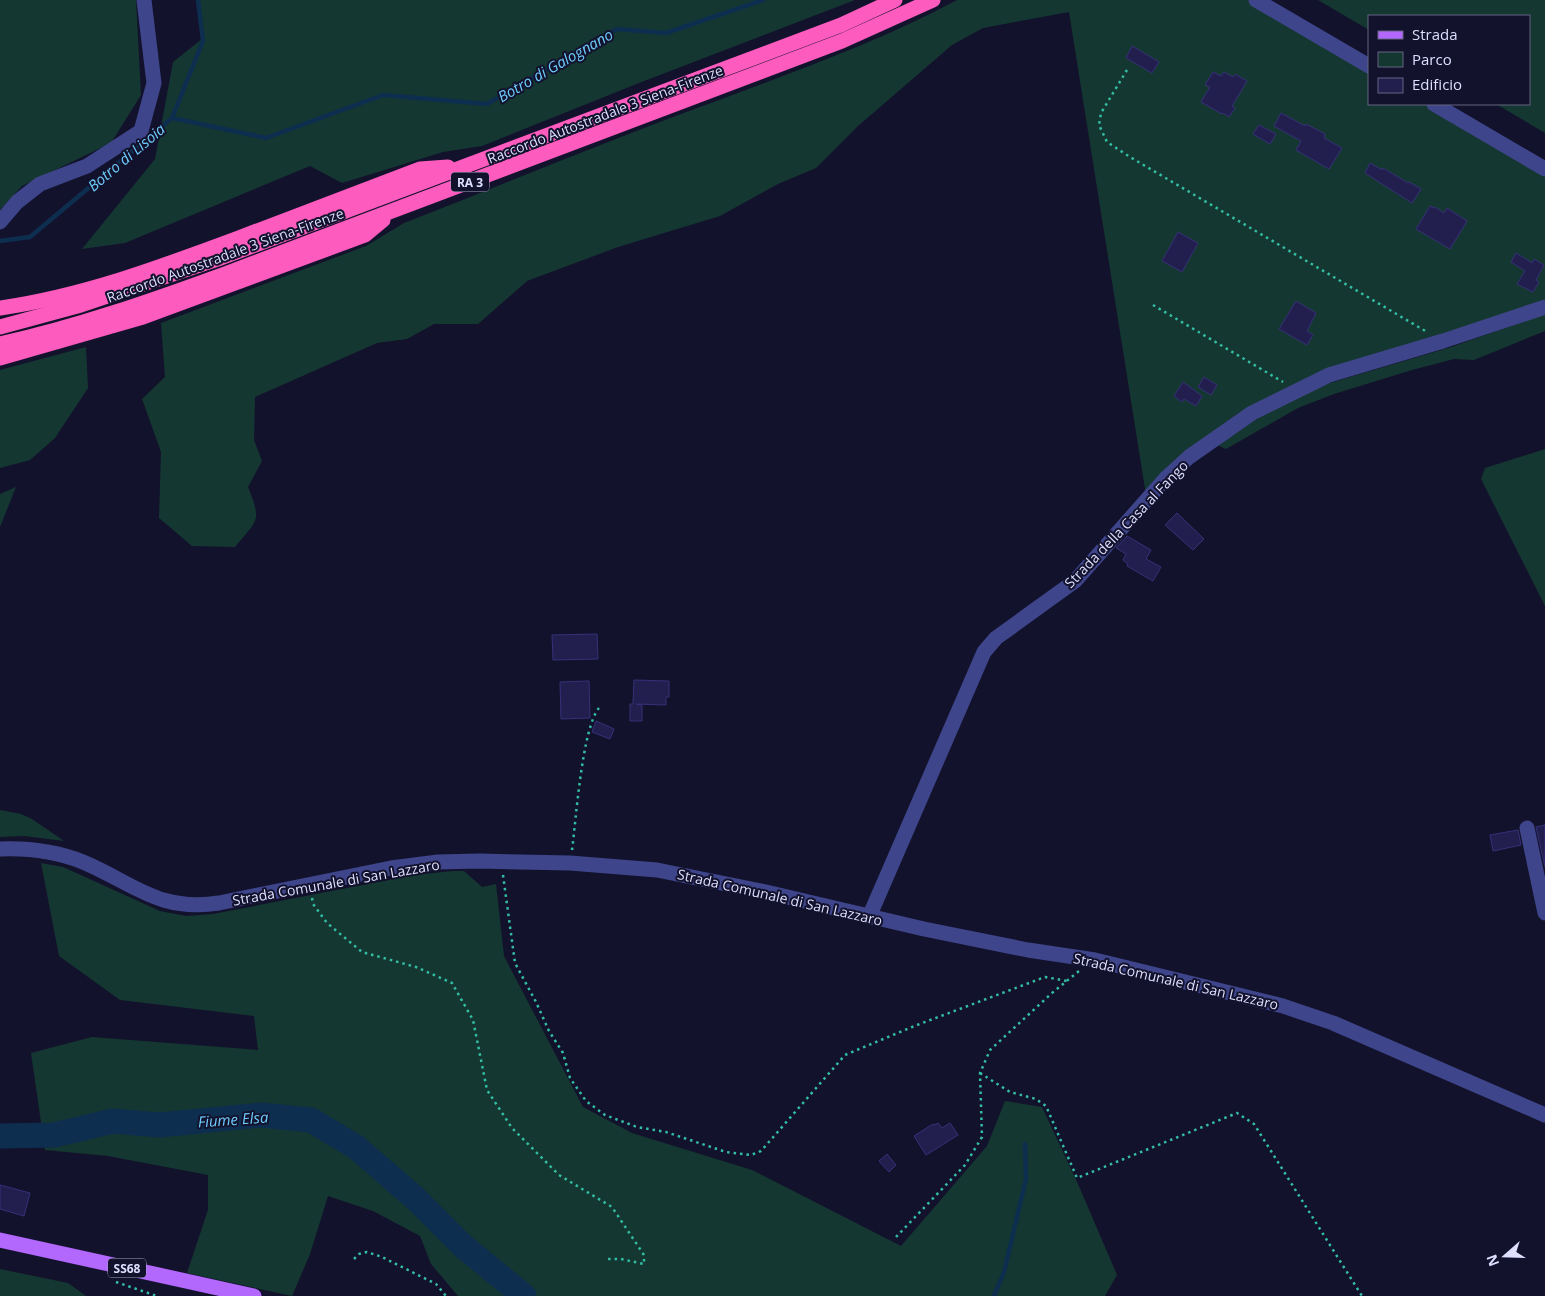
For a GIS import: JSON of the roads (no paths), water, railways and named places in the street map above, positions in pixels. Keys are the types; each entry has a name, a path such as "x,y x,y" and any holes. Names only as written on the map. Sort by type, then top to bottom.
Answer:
{"highway":[{"name":"Raccordo Autostradale 3 Siena-Firenze","path":"0,327 81,305 218,259 841,25 895,0"},
{"name":"Raccordo Autostradale 3 Siena-Firenze","path":"0,344 57,330 151,301 394,212 842,41 933,0"},
{"path":"0,308 63,297 143,273 420,169 464,166"},
{"path":"0,358 142,316 250,278 365,235 394,212"}],"main road":[{"name":"SS68","path":"0,1240 254,1296"}],"street":[{"path":"0,222 17,202 40,184 87,166 141,131 154,83 144,0"},
{"path":"1256,0 1368,65"},
{"path":"1436,105 1545,169"},
{"name":"Strada della Casa al Fango","path":"869,917 984,652 996,638 1075,581 1166,478 1189,457 1252,413 1329,375 1444,341 1545,307"},
{"path":"1527,828 1545,913"},
{"name":"Strada Comunale di San Lazzaro","path":"0,849 24,850 65,857 89,865 158,899 187,905 219,903 424,863 454,861 570,863 646,868 673,872 869,917 1028,950 1095,960 1259,1000 1310,1015 1545,1115"}],"waterway":[{"name":"Botro di Lisoia","path":"0,241 30,237 172,118 203,41 198,0"},
{"name":"Botro di Galognano","path":"172,118 266,138 383,95 487,104 617,29 666,33 763,0"},
{"name":"Fiume Elsa","path":"0,1136 54,1135 113,1121 159,1125 261,1115 311,1120 356,1147 415,1198 463,1246 524,1296"},
{"path":"994,1296 1004,1272 1026,1179 1025,1144"}]}
